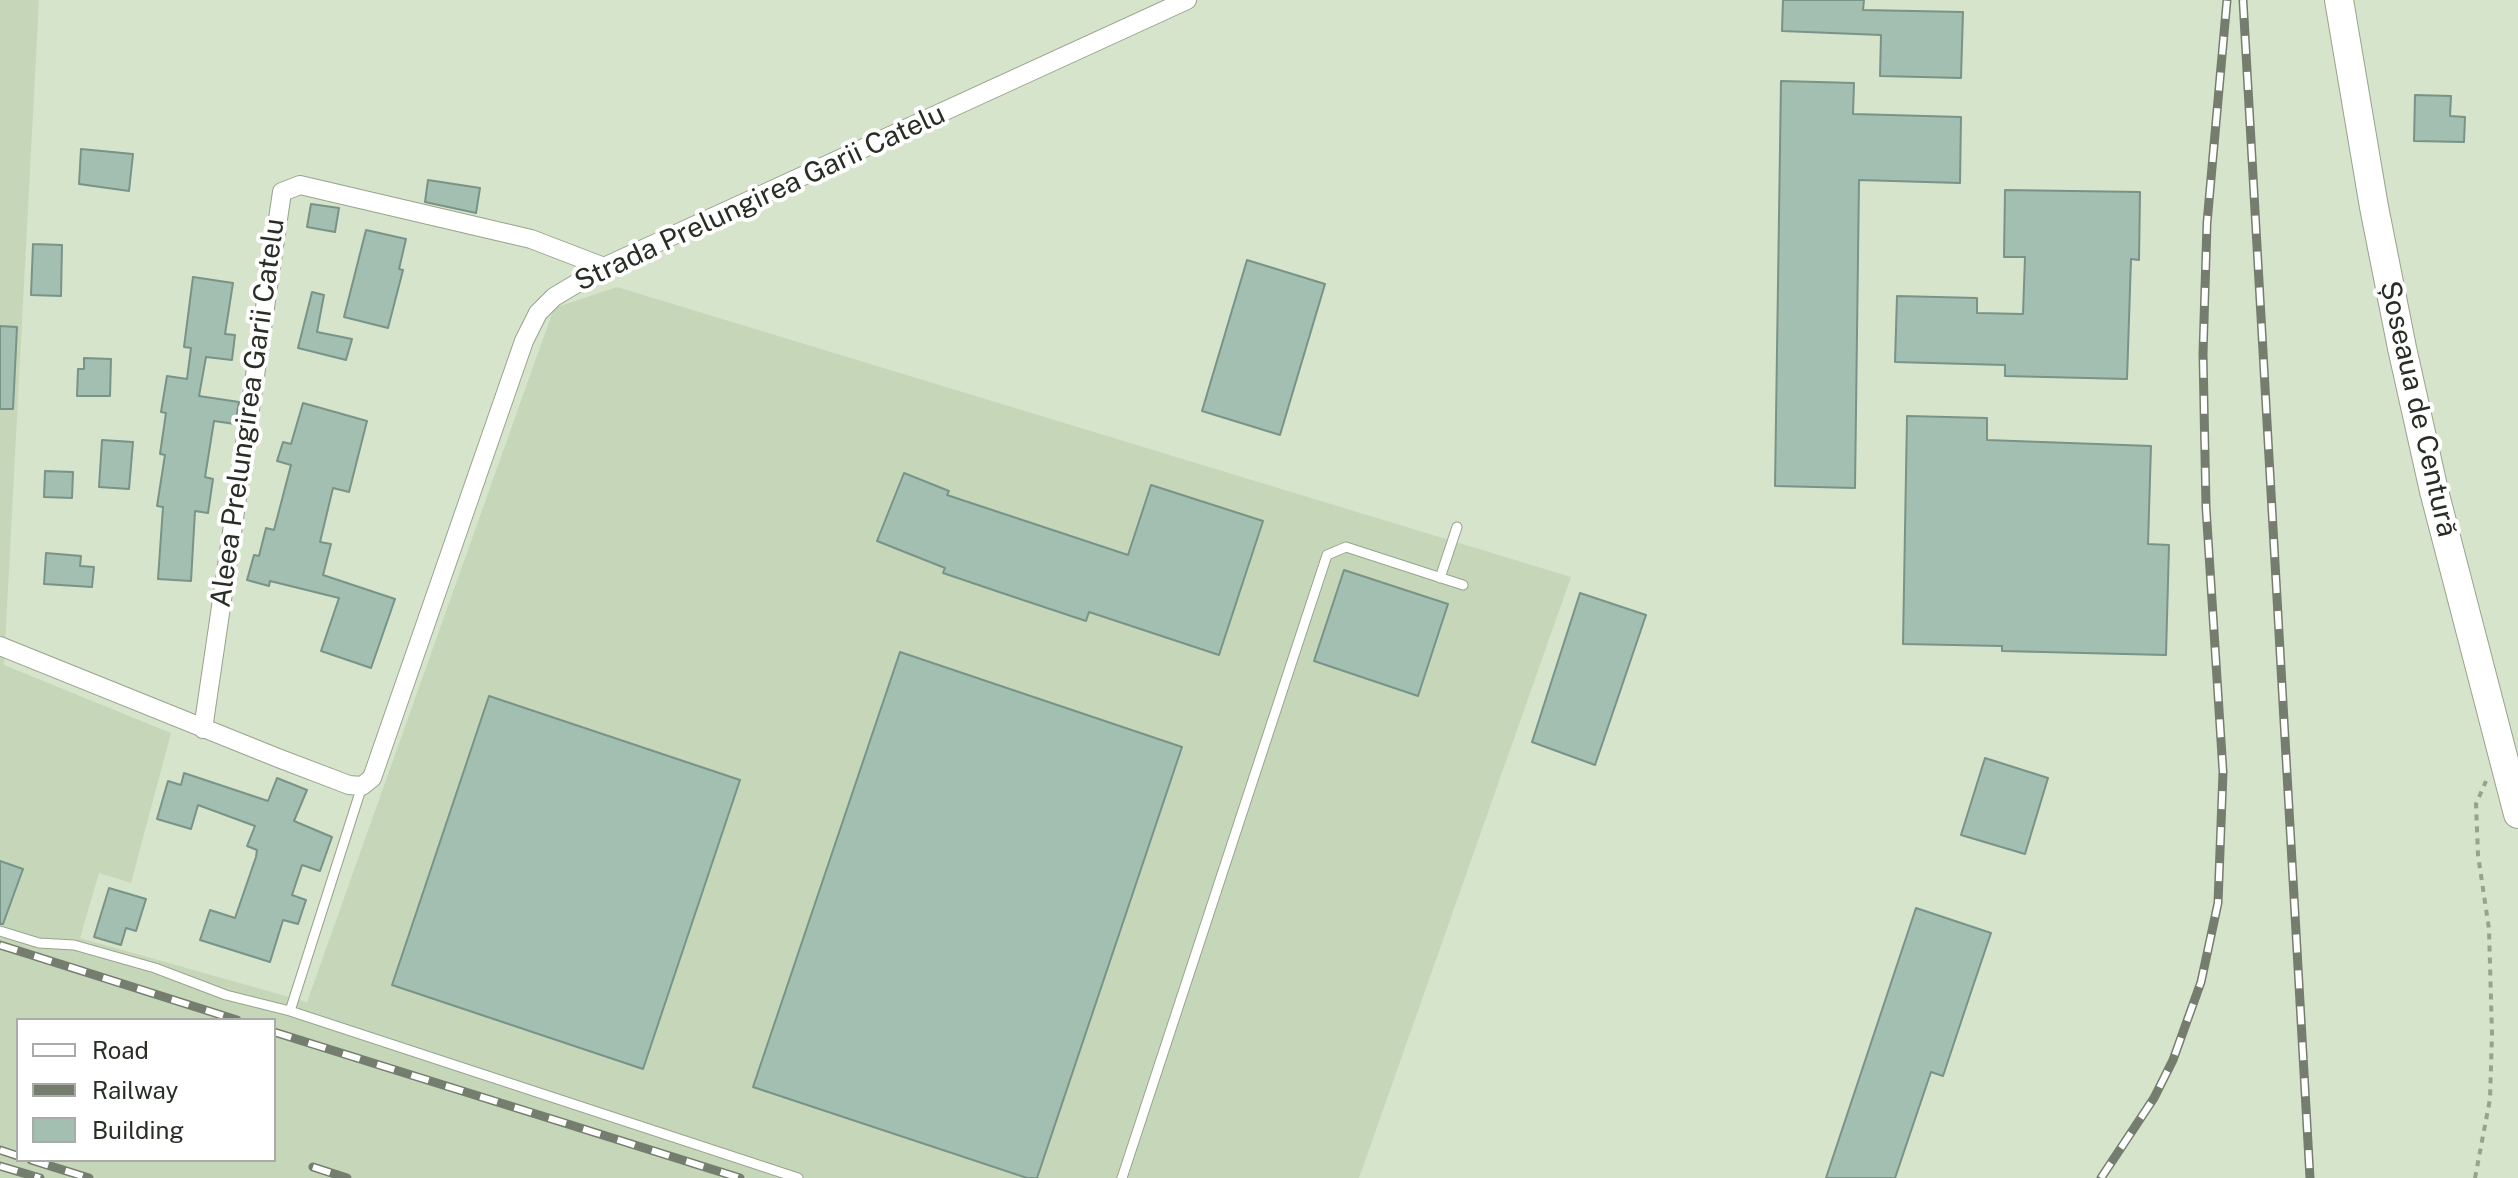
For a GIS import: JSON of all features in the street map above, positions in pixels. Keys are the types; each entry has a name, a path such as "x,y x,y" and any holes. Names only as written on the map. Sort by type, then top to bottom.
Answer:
{"main road":[{"name":"Șoseaua de Centură","path":"2339,0 2402,348 2434,491 2518,814"}],"street":[{"name":"Strada Prelungirea Garii Catelu","path":"362,786 372,778 524,341 538,313 554,297 604,267 1187,0"},
{"name":"Aleea Prelungirea Garii Catelu","path":"203,729 282,192 300,185 531,239 604,267"},
{"path":"0,646 203,729 349,785 362,786"}],"lane":[{"path":"1440,578 1457,527"},
{"path":"1122,1178 1327,555 1346,547 1463,585"},
{"path":"290,1011 362,786"},
{"path":"0,931 39,943 74,945 155,968 226,995 290,1011 798,1178"}],"path":[{"path":"2475,1178 2490,1099 2492,1034 2489,929 2478,855 2476,804 2483,786 2505,763"}],"shaded area":[{"path":"0,0 39,0 4,665 171,733 131,883 99,873 80,938 307,1002 554,308 617,287 1571,577 1359,1178 0,1178"}],"building":[{"path":"1783,0 1864,0 1863,10 1963,12 1961,78 1880,76 1881,35 1782,31"},
{"path":"1781,81 1854,83 1853,114 1961,117 1960,183 1859,180 1855,488 1775,486"},
{"path":"2415,95 2451,96 2450,116 2465,117 2464,142 2414,141"},
{"path":"81,149 133,154 129,191 79,184"},
{"path":"428,180 480,188 476,213 425,202"},
{"path":"2005,190 2140,192 2139,260 2131,259 2127,379 2005,376 2005,365 1895,362 1897,296 1977,298 1977,313 2023,314 2025,257 2004,257"},
{"path":"311,204 339,208 335,232 307,227"},
{"path":"366,230 406,239 399,269 403,270 388,328 344,317"},
{"path":"33,244 62,245 61,296 31,295"},
{"path":"1247,260 1325,284 1280,435 1202,411"},
{"path":"193,277 233,283 225,334 235,335 232,360 206,357 199,396 239,402 235,424 214,421 205,477 213,479 208,513 195,511 191,581 158,579 163,507 157,506 165,455 160,454 166,413 161,412 167,376 187,379 191,348 184,347"},
{"path":"312,292 324,295 317,332 352,339 346,360 298,348"},
{"path":"0,326 17,327 13,409 0,409"},
{"path":"84,358 111,359 110,396 77,396 78,369 84,369"},
{"path":"303,403 367,421 349,492 333,488 320,542 331,544 323,575 395,599 371,668 321,651 339,598 270,581 269,586 247,580 254,555 259,556 266,528 274,530 291,465 277,461 283,442 291,444"},
{"path":"1907,416 1987,418 1987,440 2151,446 2148,544 2169,545 2166,655 2002,651 2002,646 1903,644"},
{"path":"102,440 133,442 129,489 99,487"},
{"path":"45,471 73,472 72,498 44,497"},
{"path":"904,473 949,491 947,495 1128,555 1151,485 1263,521 1219,655 1089,612 1086,621 1011,596 943,573 945,568 877,541"},
{"path":"46,553 81,556 80,566 94,567 92,587 44,584"},
{"path":"1344,570 1448,604 1418,696 1314,661"},
{"path":"1580,593 1646,615 1595,765 1532,742"},
{"path":"900,652 1182,747 1037,1178 1027,1178 753,1087"},
{"path":"489,696 740,780 643,1069 392,985"},
{"path":"1985,758 2048,778 2025,854 1961,835"},
{"path":"184,773 268,801 277,778 307,790 294,821 332,837 320,871 302,865 292,895 306,900 298,924 283,920 270,962 200,940 210,910 235,918 256,857 257,850 247,846 255,826 198,805 191,829 157,819 168,781 181,785"},
{"path":"0,861 23,869 3,924 0,924"},
{"path":"109,888 146,899 136,931 126,928 121,945 94,937"},
{"path":"1916,908 1991,933 1943,1076 1931,1072 1895,1178 1826,1178"}],"railway":[{"path":"2101,1178 2154,1098 2173,1060 2201,982 2218,903 2223,772 2206,507 2203,354 2207,223 2227,0"},
{"path":"2243,0 2310,1178"},
{"path":"0,945 231,1018"},
{"path":"276,1033 740,1178"},
{"path":"0,1150 16,1155"},
{"path":"37,1162 89,1178"},
{"path":"0,1166 40,1178"},
{"path":"313,1167 347,1178"}]}
